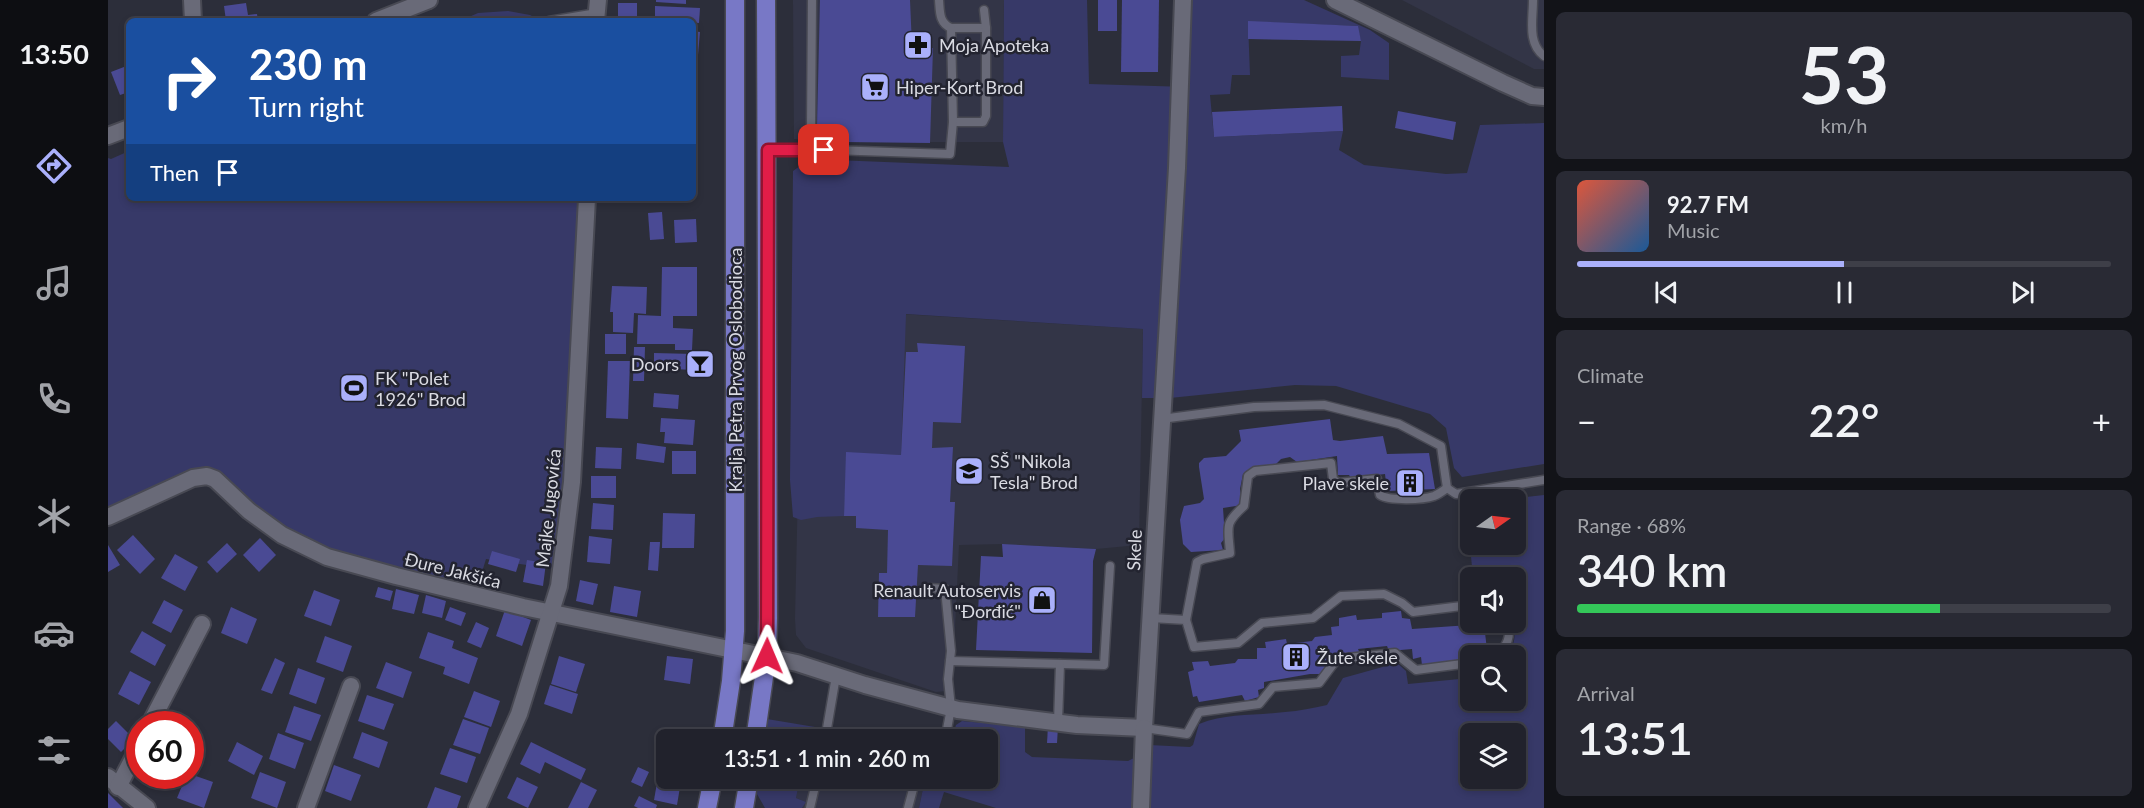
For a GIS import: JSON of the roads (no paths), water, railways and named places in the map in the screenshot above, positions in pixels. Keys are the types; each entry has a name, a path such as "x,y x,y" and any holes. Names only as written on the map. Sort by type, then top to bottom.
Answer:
{"main road":[{"name":"Kralja Petra Prvog Oslobodioca","path":"724,729 731,681 735,614 735,0"},
{"name":"Kralja Petra Prvog Oslobodioca","path":"757,729 767,656 766,0"},
{"path":"707,808 711,789"},
{"path":"744,808 747,789"}],"street":[{"path":"192,0 193,18"},
{"path":"382,12 429,0"},
{"name":"Skele","path":"1141,808 1161,419 1177,168 1183,0"},
{"path":"1335,0 1503,83 1532,96 1544,98"},
{"path":"108,136 126,129"},
{"name":"Majke Jugovića","path":"477,808 519,714 559,586 572,482 586,201"},
{"name":"Đure Jakšića","path":"108,517 193,478 207,476 215,479 249,511 282,535 327,557 551,613 767,656"},
{"path":"157,711 201,624"},
{"path":"767,656 951,708 1058,722 1144,728"},
{"path":"306,808 351,686"},
{"path":"126,764 113,782 147,808"}],"lane":[{"path":"801,149 811,130 812,0"},
{"path":"939,0 941,19 946,26 986,28"},
{"path":"1533,0 1533,39 1535,49 1544,56"},
{"path":"953,122 983,122 986,116 984,10"},
{"path":"563,18 597,11"},
{"path":"768,150 950,154 953,122 951,28"},
{"path":"1161,419 1254,407 1324,405 1399,424 1440,446 1447,488 1456,494 1544,480"},
{"path":"1447,488 1434,496 1425,498 1386,499 1380,495 1377,479 1338,483 1333,479 1330,463 1254,471 1248,476 1244,506 1230,520 1230,553 1197,562 1186,620 1194,646 1238,643 1262,623 1313,618 1341,596 1384,594 1402,603 1413,612 1460,606"},
{"path":"950,661 1104,665 1110,566"},
{"path":"929,588 945,589 951,651 948,679 951,708 947,729"},
{"path":"1151,618 1186,620"},
{"path":"1144,728 1187,734 1199,712 1259,704 1274,687 1319,683 1337,659 1395,653 1416,670 1460,664"},
{"path":"1058,722 1060,664"},
{"path":"827,729 836,676"},
{"path":"810,808 814,789"},
{"path":"908,808 913,789"}],"place":[{"name":"Moja Apoteka","path":"918,45"},
{"name":"Hiper-Kort Brod","path":"875,87"},
{"name":"Doors","path":"700,364"},
{"name":"FK \"Polet 1926\" Brod","path":"354,388"},
{"name":"SŠ \"Nikola Tesla\" Brod","path":"969,471"},
{"name":"Plave skele","path":"1410,483"},
{"name":"Renault Autoservis \"Đorđić\"","path":"1042,600"},
{"name":"Žute skele","path":"1296,657"}]}
